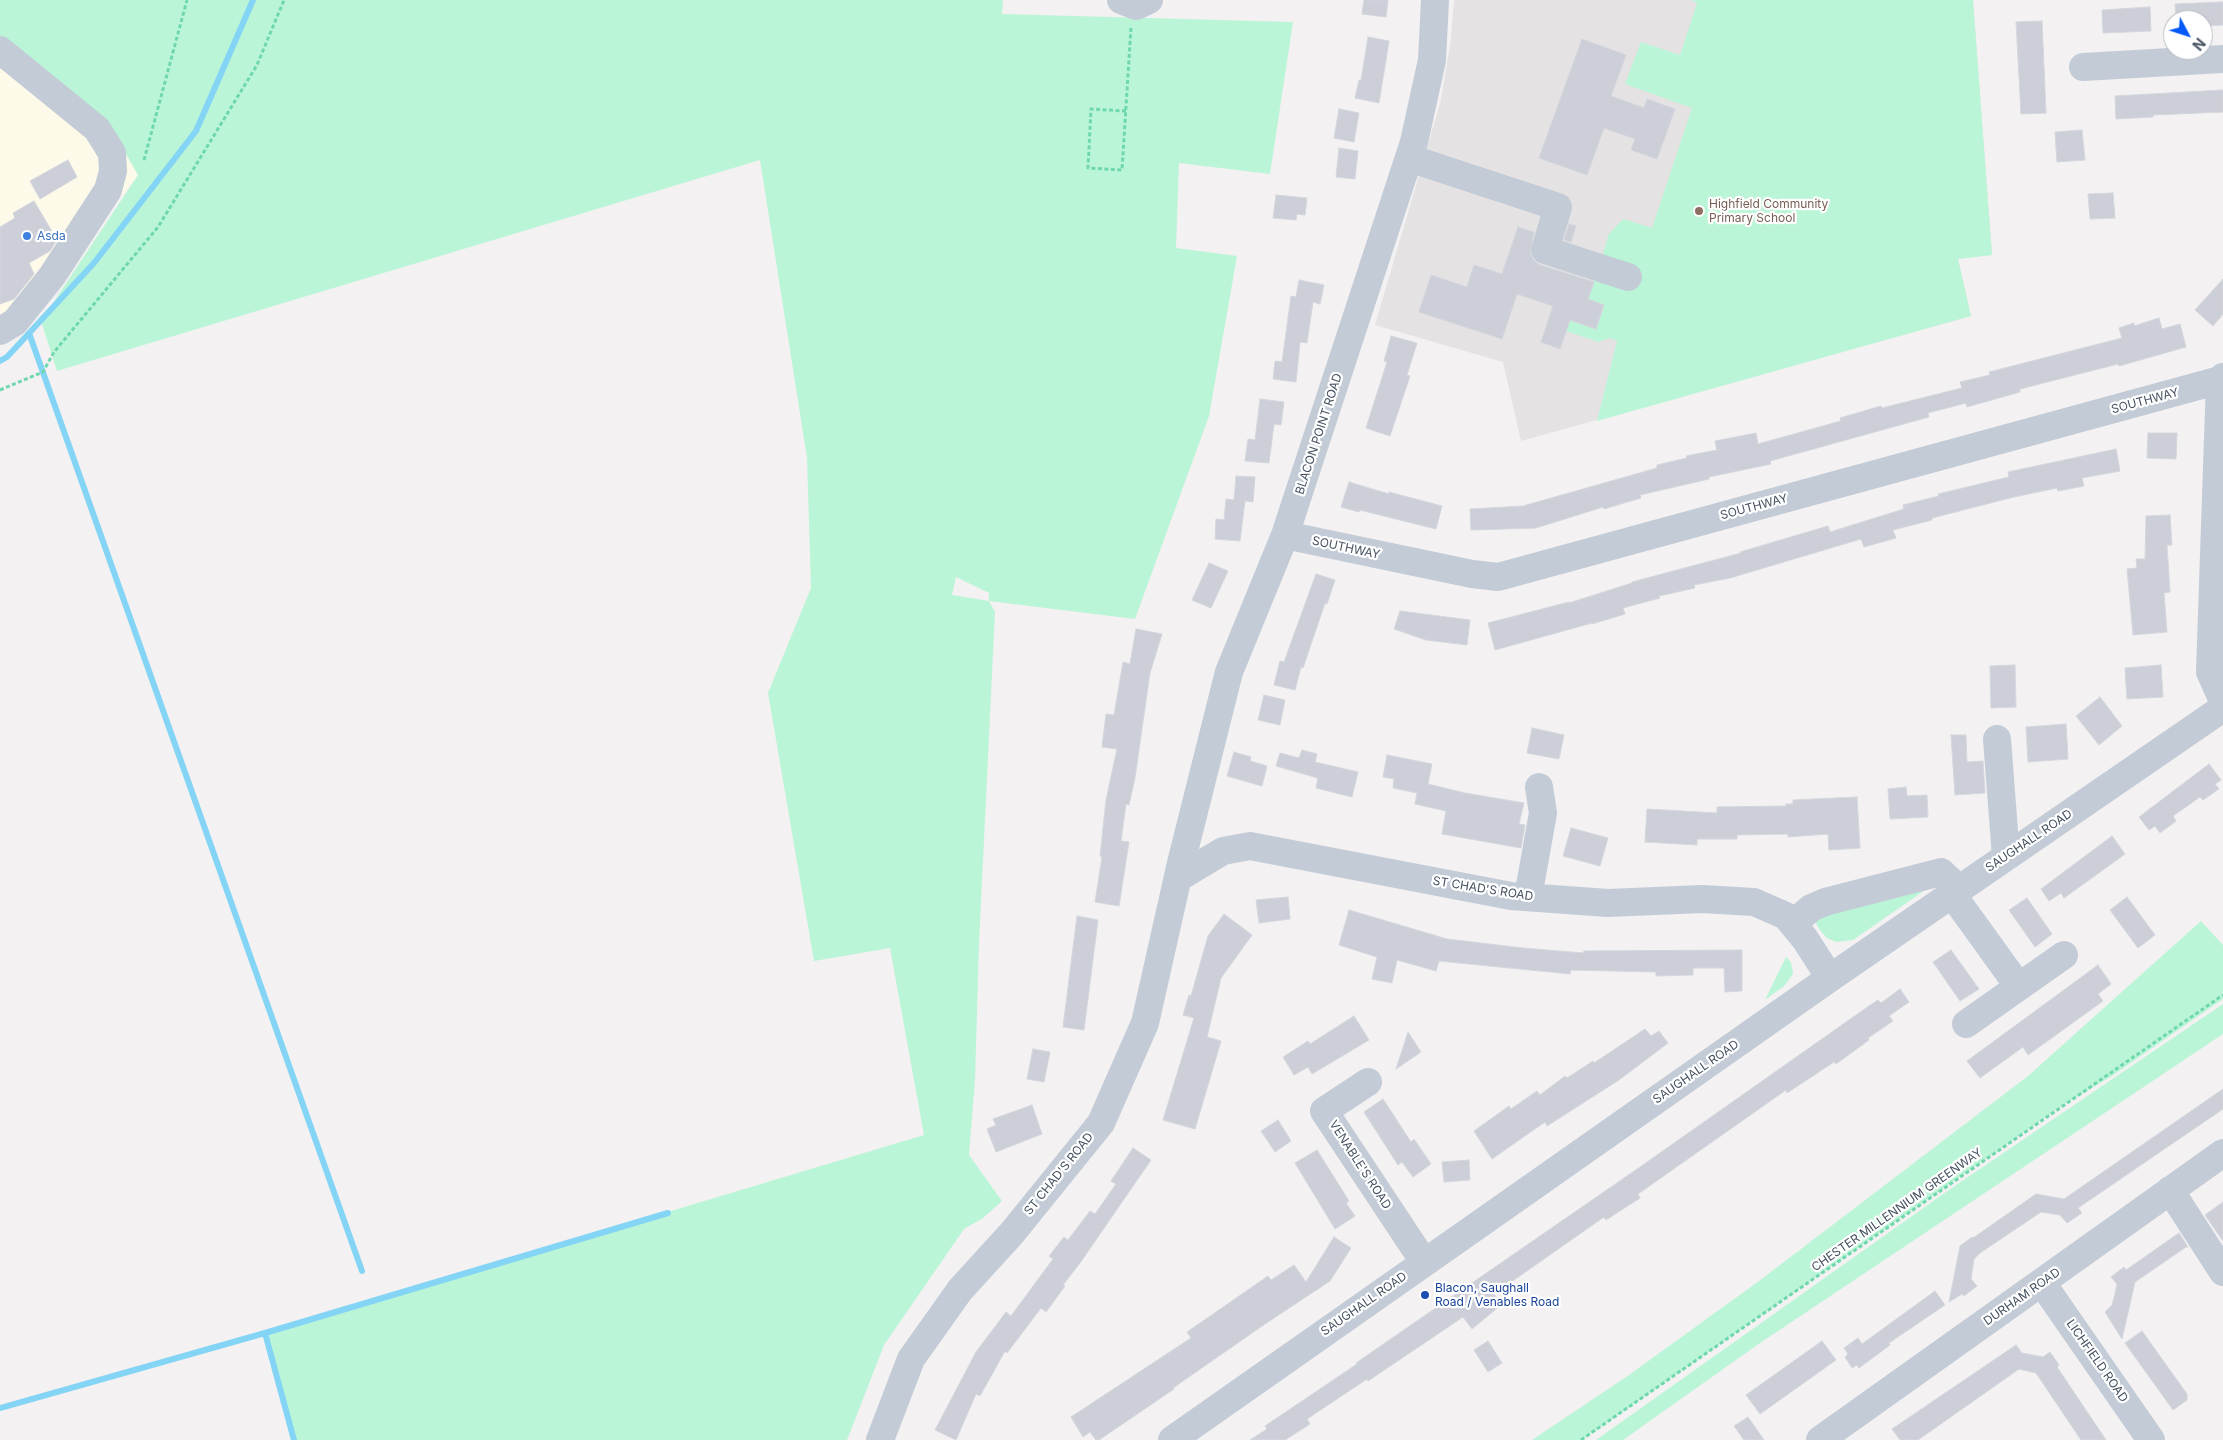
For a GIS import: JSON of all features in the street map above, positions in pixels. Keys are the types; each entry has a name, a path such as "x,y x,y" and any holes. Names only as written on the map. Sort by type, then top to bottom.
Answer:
{"street":[{"name":"BLACON POINT ROAD","path":"1180,871 1229,672 1285,535 1409,158 1432,60 1435,0"},
{"path":"0,50 97,129 105,138 112,153 113,171 108,190 52,276 14,322 0,331"},
{"path":"2083,67 2223,59"},
{"path":"1409,158 1558,207 1545,250 1628,276"},
{"path":"2221,379 2210,672 2223,701"},
{"name":"SOUTHWAY","path":"1285,535 1472,574 1498,577 2221,379"},
{"name":"SAUGHALL ROAD","path":"1172,1440 1830,978 2223,708"},
{"path":"1997,739 2006,857"},
{"path":"1528,897 1543,813 1539,787"},
{"name":"ST CHAD'S ROAD","path":"880,1440 911,1359 960,1290 1012,1232 1101,1123 1145,1023 1180,871 1223,851 1250,846 1511,896 1608,903 1702,900 1754,902 1786,916 1806,939 1830,978"},
{"path":"1793,924 1811,908 1825,902 1941,872 2019,987"},
{"path":"1966,1024 2064,955"},
{"name":"VENABLE'S ROAD","path":"1368,1082 1324,1112 1424,1262"},
{"name":"DURHAM ROAD","path":"1827,1438 2223,1153"},
{"path":"2170,1190 2223,1272"},
{"name":"LICHFIELD ROAD","path":"2042,1283 2151,1440"}],"path":[{"path":"144,160 187,0"},
{"path":"0,390 43,372 54,352 158,227 257,65 284,0"},
{"path":"1126,111 1091,109 1088,168 1122,170 1134,2"},
{"name":"CHESTER MILLENNIUM GREENWAY","path":"1581,1440 2223,995"}],"shaded area":[{"name":"Highfield Community Primary School","path":"1454,0 1973,0 1992,255 1958,259 1971,316 1521,441 1503,362 1375,325 1441,100 1451,39"},
{"path":"0,40 115,135 138,175 17,331 0,342"}],"green space":[{"path":"0,0 1003,0 1002,14 1293,22 1270,174 1179,163 1176,248 1237,256 1209,416 1135,619 989,601 995,612 979,943 975,1080 969,1155 1002,1201 983,1218 964,1229 884,1345 847,1440 294,1440 265,1333 924,1135 890,948 814,961 768,693 811,588 807,458 760,160 57,371 41,321 138,175 115,135 0,40","holes":["956,577 989,593 989,601 952,595"]},
{"path":"1691,0 1973,0 1992,255 1958,259 1971,316 1597,421 1617,341 1609,338 1599,342 1566,331 1570,321 1596,329 1604,305 1569,293 1592,289 1609,234 1623,219 1652,228 1692,108 1625,84 1641,42 1680,55 1697,3"},
{"path":"1928,888 1853,940 1836,942 1827,938 1819,929 1812,915"},
{"path":"2201,921 2223,945 2223,999 2112,1076 2066,1103 1582,1440 1532,1440 1629,1375 1759,1281 2028,1076"},
{"path":"1786,957 1791,962 1793,974 1784,986 1765,1000"},
{"path":"2223,1004 2223,1034 1760,1343 1623,1440 1596,1440 1946,1192"}],"building":[{"path":"1364,0 1388,0 1386,17 1362,14"},
{"path":"2223,2 2223,25 2213,26 2213,10 2175,10 2175,4"},
{"path":"2150,7 2151,31 2103,33 2102,10"},
{"path":"2042,21 2046,113 2021,114 2016,22"},
{"path":"1368,37 1389,41 1379,103 1355,98 1359,80 1361,80"},
{"path":"1582,39 1626,55 1611,96 1644,108 1647,99 1675,109 1657,159 1631,150 1635,139 1604,128 1587,175 1539,158"},
{"path":"2223,90 2223,112 2153,115 2153,117 2116,119 2115,96"},
{"path":"1339,109 1359,113 1354,142 1334,138"},
{"path":"2082,130 2085,160 2057,162 2055,132"},
{"path":"1339,148 1358,151 1355,179 1336,177"},
{"path":"68,160 77,177 40,199 30,181"},
{"path":"2113,193 2115,218 2090,219 2088,194"},
{"path":"1276,195 1307,198 1305,215 1297,214 1296,220 1273,218"},
{"name":"Asda","path":"34,201 57,240 50,251 29,263 34,274 14,299 0,304 0,227 15,218 13,213"},
{"path":"1569,224 1576,226 1571,242 1564,240"},
{"path":"1518,227 1534,232 1530,253 1534,261 1540,265 1594,282 1588,299 1604,305 1596,329 1570,320 1560,349 1541,342 1553,306 1517,294 1502,339 1419,312 1431,275 1467,287 1474,265 1502,274"},
{"path":"2223,279 2223,314 2213,326 2195,310"},
{"path":"1299,280 1324,285 1320,304 1313,302 1307,343 1300,342 1296,382 1273,379 1275,361 1282,362 1291,296 1296,297"},
{"path":"2159,318 2162,329 2180,324 2186,347 2119,366 2118,364 2020,389 2020,392 1967,407 1966,403 1928,413 1929,417 1770,461 1771,464 1709,477 1709,479 1640,495 1641,498 1604,509 1603,507 1536,528 1471,530 1470,509 1523,506 1657,468 1657,465 1687,458 1686,456 1717,450 1715,441 1756,433 1758,444 1841,421 1840,418 1881,406 1882,408 1962,388 1960,382 1990,375 1989,372 2122,338 2119,328 2134,323 2134,326"},
{"path":"1391,336 1417,343 1407,375 1410,376 1390,436 1366,428 1387,362 1384,361"},
{"path":"1260,399 1284,402 1281,425 1274,424 1269,463 1245,461 1248,439 1255,440"},
{"path":"2148,433 2177,433 2176,459 2147,458"},
{"path":"2116,449 2120,471 2082,478 2084,486 2058,491 2057,488 2014,497 1932,518 1932,520 1893,530 1896,538 1864,547 1861,539 1730,578 1694,585 1695,588 1659,596 1660,598 1623,608 1625,614 1495,650 1488,623 1569,603 1632,582 1741,553 1828,526 1830,532 1904,509 1903,505 1939,496 1938,494 2009,477 2008,472"},
{"path":"1236,476 1255,477 1253,502 1245,501 1240,541 1215,539 1216,519 1224,520 1226,499 1234,500"},
{"path":"1349,482 1389,494 1389,492 1442,506 1436,529 1341,507"},
{"path":"2170,515 2172,545 2167,545 2170,592 2164,593 2167,632 2133,635 2127,569 2137,568 2136,559 2145,559 2146,516"},
{"path":"1209,563 1228,571 1211,608 1192,600"},
{"path":"1316,574 1335,580 1327,604 1325,603 1303,668 1301,667 1295,690 1274,685 1280,661 1284,662"},
{"path":"1400,611 1470,620 1467,645 1426,640 1394,629"},
{"path":"1136,629 1162,634 1150,673 1135,778 1129,805 1126,804 1121,841 1129,842 1119,906 1095,902 1102,857 1100,856 1106,800 1117,749 1102,747 1106,714 1114,715 1123,662 1130,664"},
{"path":"2015,665 2016,707 1991,708 1990,666"},
{"path":"2161,665 2163,697 2127,699 2125,668"},
{"path":"1264,695 1285,700 1280,725 1258,720"},
{"path":"2100,697 2122,726 2099,745 2076,716"},
{"path":"2066,724 2068,759 2028,762 2026,727"},
{"path":"1532,728 1564,735 1559,759 1527,753"},
{"path":"1951,735 1966,735 1967,762 1983,761 1985,793 1955,795"},
{"path":"1302,750 1317,754 1315,762 1358,772 1352,797 1316,788 1318,778 1276,766 1280,753 1299,758"},
{"path":"1234,752 1251,757 1250,761 1267,766 1262,786 1227,776"},
{"path":"1387,755 1432,764 1428,784 1465,793 1524,803 1519,824 1525,825 1521,848 1442,834 1446,811 1415,804 1417,793 1393,788 1394,779 1383,777"},
{"path":"2209,764 2221,780 2215,784 2219,789 2203,800 2200,797 2173,816 2176,821 2160,833 2155,826 2149,830 2139,817"},
{"path":"1906,787 1907,796 1927,795 1928,817 1890,819 1888,789"},
{"path":"1857,797 1860,848 1829,850 1828,834 1788,837 1788,834 1737,835 1737,839 1697,839 1697,845 1645,842 1647,809 1717,813 1717,807 1786,806 1786,804 1793,804 1793,800"},
{"path":"1571,828 1608,838 1600,866 1563,856"},
{"path":"2112,836 2125,854 2064,898 2061,893 2049,901 2041,889"},
{"path":"1288,897 1290,919 1259,923 1256,900"},
{"path":"2127,897 2155,935 2138,948 2110,910"},
{"path":"2027,898 2052,934 2035,947 2009,910"},
{"path":"1349,910 1447,939 1523,948 1583,953 1584,951 1742,950 1742,991 1725,992 1724,968 1693,968 1693,975 1656,976 1656,972 1571,970 1570,974 1439,961 1436,971 1397,960 1392,983 1372,979 1377,957 1339,945"},
{"path":"1224,914 1252,935 1221,978 1207,1037 1221,1041 1195,1129 1163,1120 1194,1018 1183,1015 1189,995 1191,996 1208,936"},
{"path":"1077,916 1098,920 1084,1030 1063,1027"},
{"path":"1951,950 1979,989 1960,1001 1933,962"},
{"path":"2098,965 2111,984 2098,994 2103,1001 2028,1055 2023,1047 1980,1078 1967,1061"},
{"path":"1900,989 1909,1002 1889,1016 1893,1021 1836,1064 1834,1062 1787,1093 1786,1090 1638,1194 1640,1198 1606,1220 1604,1217 1494,1294 1501,1305 1472,1329 1463,1317 1368,1381 1367,1379 1307,1419 1310,1424 1285,1440 1250,1440 1267,1429 1265,1426 1357,1364 1866,1008 1878,1000 1881,1003"},
{"path":"1354,1016 1369,1040 1312,1074 1308,1067 1294,1075 1283,1057 1308,1041 1310,1044"},
{"path":"1645,1029 1651,1036 1659,1031 1668,1043 1619,1080 1547,1126 1545,1122 1492,1159 1474,1131 1509,1106 1511,1109 1537,1091 1540,1095 1565,1076 1567,1078 1593,1061 1594,1063"},
{"path":"1408,1032 1421,1052 1396,1069"},
{"path":"1033,1049 1050,1052 1044,1082 1027,1079"},
{"path":"2223,1089 2223,1109 2078,1208 2082,1213 2067,1223 2060,1215 2041,1212 1980,1253 1974,1259 1971,1279 1977,1286 1964,1296 1962,1294 1949,1302 1960,1246 2036,1194 2064,1199"},
{"path":"1383,1099 1411,1142 1414,1139 1431,1164 1413,1177 1402,1162 1398,1165 1364,1112"},
{"path":"1032,1105 1042,1134 996,1152 987,1129 996,1125 993,1119"},
{"path":"1278,1120 1291,1141 1275,1152 1261,1131"},
{"path":"1133,1148 1151,1160 1063,1285 1065,1286 1046,1312 1041,1308 1007,1353 1005,1351 980,1396 976,1394 956,1440 935,1430 976,1352 1006,1312 1011,1316 1053,1259 1049,1256 1064,1237 1068,1240 1090,1211 1095,1214 1116,1184 1111,1181"},
{"path":"1317,1150 1349,1201 1346,1203 1355,1216 1335,1229 1295,1163"},
{"path":"1469,1160 1470,1180 1444,1182 1442,1162"},
{"path":"2223,1202 2223,1241 2205,1215"},
{"path":"2179,1233 2188,1247 2135,1282 2122,1339 2105,1312 2112,1305 2117,1284 2111,1277 2124,1267 2126,1270"},
{"path":"1334,1237 1351,1248 1330,1281 1099,1440 1096,1440 1090,1432 1083,1437 1071,1417 1191,1338 1187,1332 1268,1276 1271,1280 1294,1265 1306,1282"},
{"path":"1935,1291 1945,1305 1889,1343 1890,1345 1859,1368 1857,1365 1852,1368 1845,1357 1848,1354 1844,1348 1858,1338 1862,1344"},
{"path":"2142,1331 2187,1394 2187,1400 2173,1410 2125,1343"},
{"path":"1488,1341 1502,1363 1488,1372 1474,1350"},
{"path":"1822,1341 1836,1360 1760,1414 1746,1395"},
{"path":"2016,1345 2022,1353 2043,1357 2050,1352 2059,1365 2057,1367 2106,1440 2081,1440 2036,1373 2019,1369 1918,1440 1900,1440 1892,1429"},
{"path":"1748,1417 1764,1440 1744,1440 1734,1426"}],"waterway":[{"path":"0,361 7,357 94,263 196,131 253,0"},
{"path":"29,333 362,1271"},
{"path":"0,1408 265,1333 668,1213"},
{"path":"265,1333 294,1440"}],"place":[{"name":"Highfield Community Primary School","path":"1699,211"},
{"name":"Asda","path":"27,236"},
{"name":"Blacon, Saughall Road / Venables Road","path":"1425,1295"}]}
